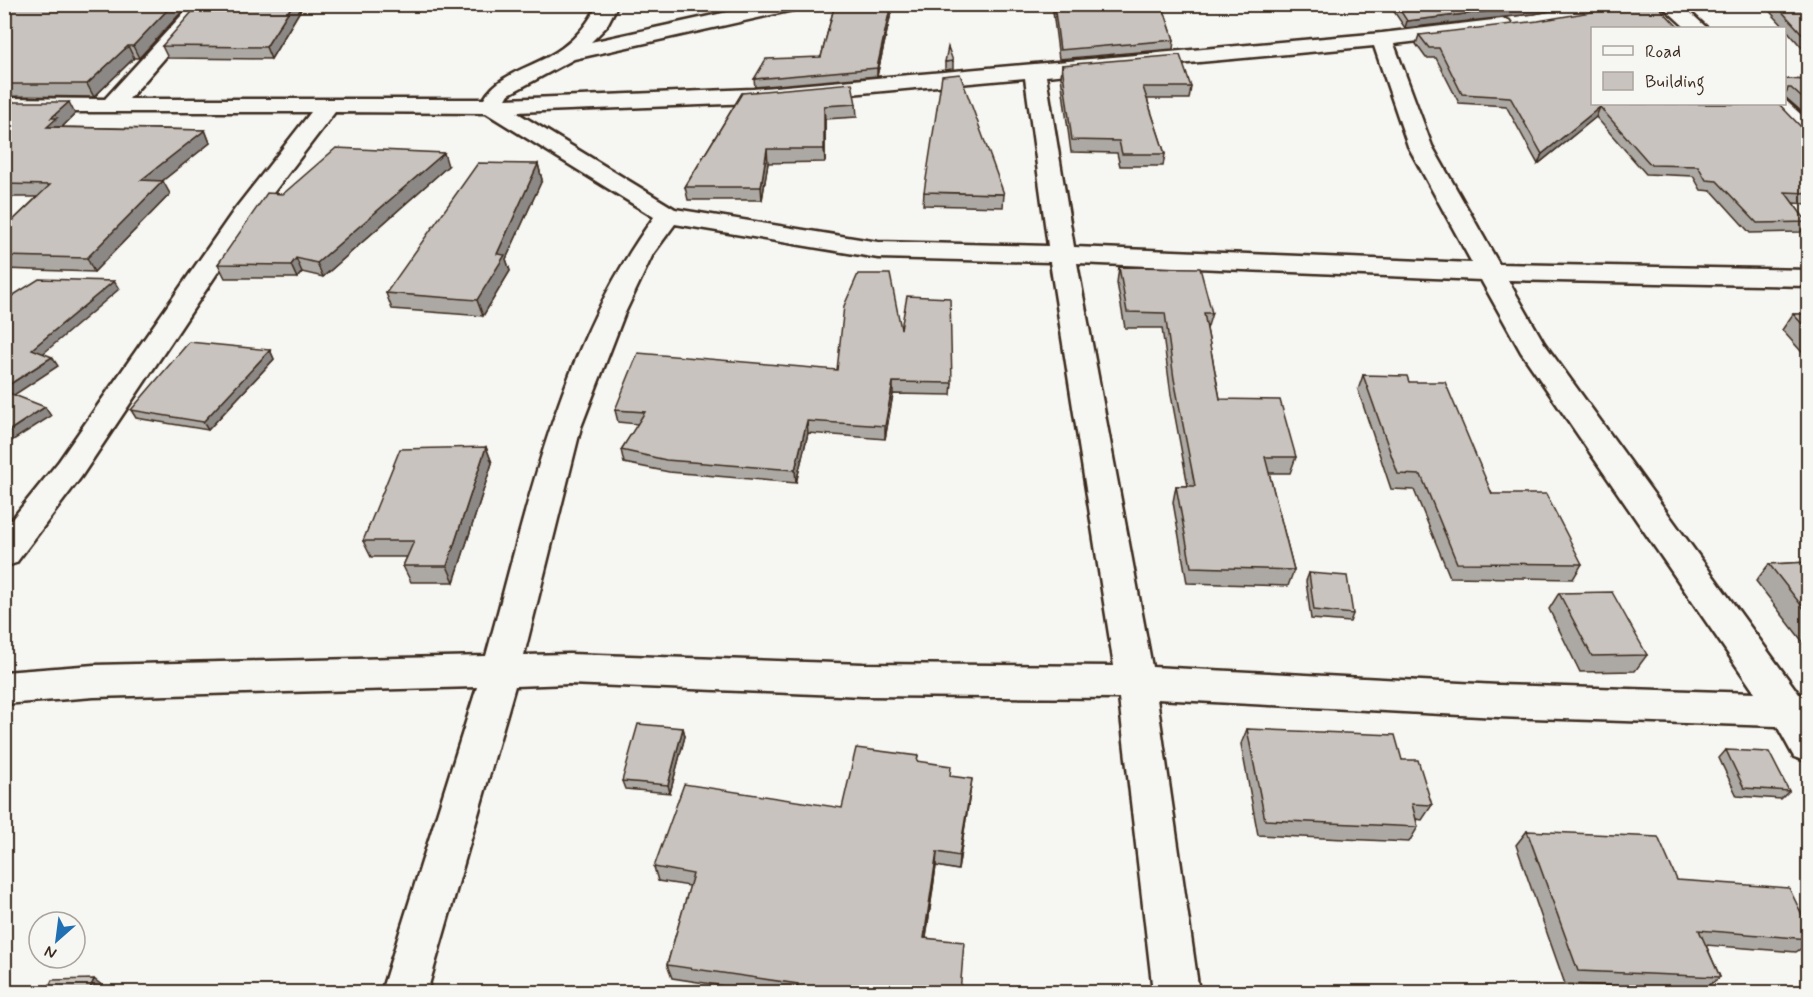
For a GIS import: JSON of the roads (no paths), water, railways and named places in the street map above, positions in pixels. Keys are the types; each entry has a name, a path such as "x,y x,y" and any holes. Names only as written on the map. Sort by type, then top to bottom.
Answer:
{"street":[{"path":"114,103 203,4"},
{"path":"567,54 599,23 608,4"},
{"path":"491,106 500,90 567,54 793,4"},
{"path":"1669,4 1697,27"},
{"path":"4,105 114,103 491,106 753,96 1382,39 1522,23"},
{"path":"1382,39 1420,146 1531,346 1798,711 1809,744"},
{"path":"1035,71 1062,254 1136,682 1176,993"},
{"path":"1780,105 1809,133"},
{"path":"4,554 70,469 244,214 328,106"},
{"path":"491,106 668,215 879,250 1062,254 1490,272 1809,279"},
{"path":"404,993 501,670 565,427 615,305 640,255 668,215"},
{"path":"4,688 94,681 569,669 863,680 1136,682 1498,701 1798,711"}]}
